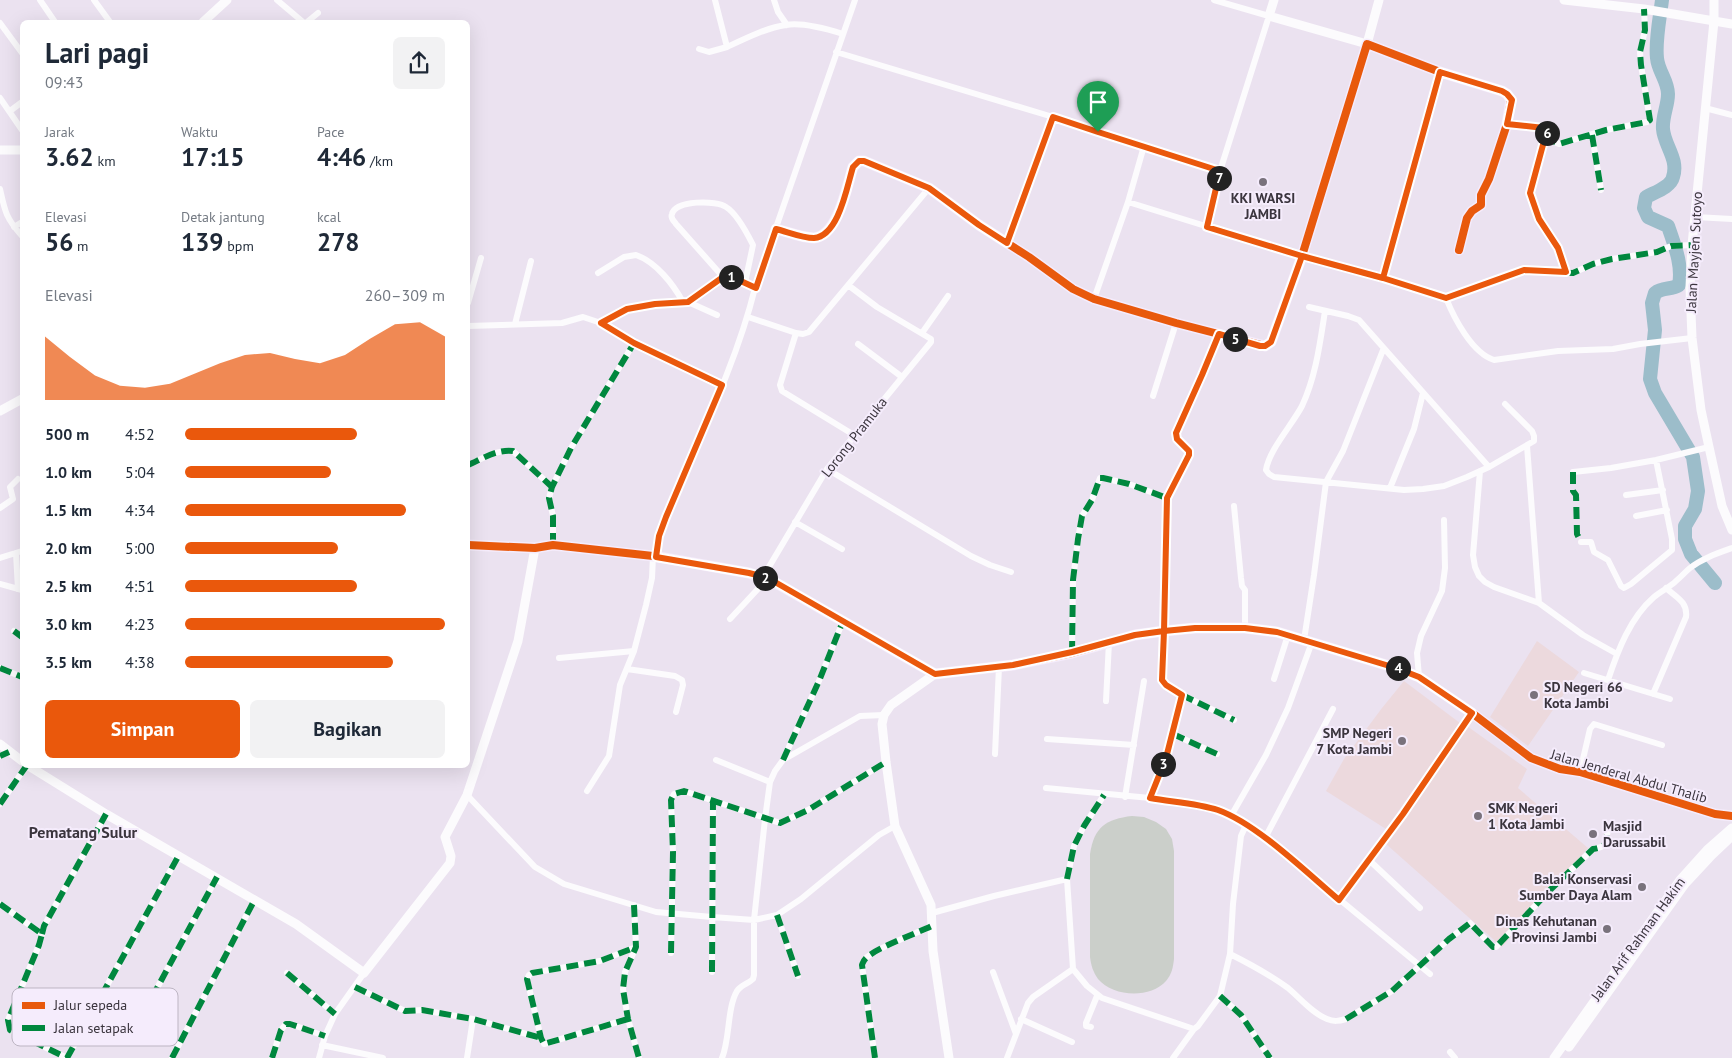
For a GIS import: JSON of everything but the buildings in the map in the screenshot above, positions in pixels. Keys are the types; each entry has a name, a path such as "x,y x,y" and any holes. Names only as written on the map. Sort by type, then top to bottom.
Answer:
{"street":[{"path":"40,0 54,20"},
{"path":"94,0 109,20"},
{"path":"205,20 227,0"},
{"path":"276,0 301,20"},
{"path":"715,0 728,46"},
{"path":"774,0 778,12 787,24"},
{"path":"587,791 609,756 620,685 634,651 652,578 659,536 722,385 748,317 756,288 855,0"},
{"path":"1214,0 1367,44 1440,72 1507,94 1512,100 1507,124 1489,179 1481,195 1481,205 1472,211 1467,218 1460,250"},
{"path":"1207,227 1220,171 1274,0"},
{"path":"776,229 816,238 824,234 833,226 853,167 859,161 864,161 929,188 979,225 1073,288 1094,299 1260,346 1269,345 1302,256 1379,0"},
{"path":"1564,0 1648,9 1732,24"},
{"name":"Jalan Mayjen Sutoyo","path":"1714,0 1714,21 1692,246 1690,287 1692,338 1701,410 1722,506 1732,530"},
{"path":"1547,134 1559,144 1650,120 1640,52 1648,9"},
{"path":"309,20 318,13"},
{"path":"0,23 20,50"},
{"path":"699,49 709,52 787,24 822,27 843,34"},
{"path":"836,52 1053,117 1220,171"},
{"path":"1383,278 1440,72"},
{"path":"0,98 20,127"},
{"path":"10,111 20,104"},
{"path":"1705,108 1732,115"},
{"path":"1007,243 1053,117"},
{"path":"1507,124 1546,128 1547,134 1530,193 1539,219 1558,248 1566,272"},
{"path":"1592,135 1601,190"},
{"path":"1094,299 1128,202 1144,146"},
{"path":"0,150 20,150"},
{"path":"748,317 796,333 810,332 929,188"},
{"path":"0,189 6,216 20,234"},
{"path":"723,277 676,224 672,217 674,210 683,205 709,202 727,207 744,228 754,245 745,283"},
{"path":"1128,202 1446,298 1524,270 1573,273 1592,264 1612,259 1657,252 1674,246 1692,246"},
{"path":"1695,217 1732,219"},
{"path":"14,227 20,223"},
{"path":"598,273 624,257 636,255 652,264 685,302"},
{"path":"470,296 481,258"},
{"path":"515,324 531,261"},
{"path":"685,302 723,277 732,277 756,288"},
{"path":"848,285 877,307 922,333 948,296"},
{"path":"1446,298 1454,318 1464,331 1486,357 1494,360 1558,351 1613,349 1692,338"},
{"path":"601,323 627,309 655,304 685,302 717,315"},
{"path":"1309,308 1359,320 1383,350 1490,467"},
{"path":"1325,311 1317,363 1302,405 1269,459 1266,470 1274,477 1404,490 1444,486 1490,467 1534,441 1532,431 1506,404"},
{"path":"470,326 562,323 583,317 601,323 634,343 722,385"},
{"path":"1153,396 1176,323"},
{"path":"796,333 780,386 782,390 854,435"},
{"name":"Lorong Pramuka","path":"730,619 765,578 795,522 827,469 931,344 931,339 922,333"},
{"path":"1219,334 1178,426 1176,436 1188,448 1189,455 1167,498 1162,680 1166,685 1182,695 1234,720"},
{"path":"554,545 553,516 549,498 552,488 571,448 634,343"},
{"path":"858,344 902,377"},
{"path":"1231,816 1266,755 1288,708 1308,641 1326,482 1343,451 1383,350"},
{"path":"1390,488 1414,429 1423,393"},
{"path":"0,412 20,400"},
{"path":"1527,446 1539,603"},
{"path":"1573,472 1612,468 1656,460 1709,447"},
{"path":"470,464 495,453 505,450 513,451 552,488"},
{"path":"1581,542 1592,543 1594,552 1608,560 1621,586 1625,588 1672,550 1667,510 1656,460"},
{"path":"827,469 970,556 1011,572"},
{"path":"1480,471 1473,555 1474,567 1479,576 1494,587 1539,603 1583,635 1617,654"},
{"path":"1072,652 1073,580 1078,539 1082,516 1092,500 1100,478 1129,484 1167,498"},
{"path":"0,508 13,499 10,487 18,479"},
{"path":"1626,496 1663,490"},
{"path":"1234,506 1240,578 1245,590 1245,628"},
{"path":"1636,516 1667,510"},
{"path":"1419,677 1417,653 1421,636 1442,591 1445,568 1444,520"},
{"path":"795,522 842,549"},
{"path":"470,544 535,548 554,545 655,556 749,573 765,578 935,674 890,705 884,714 882,724 895,826 931,905 938,989 949,1058"},
{"path":"319,1058 325,1036 335,1014 364,973 450,862 451,856 445,837 466,795 518,641 535,548"},
{"path":"1608,680 1617,654 1640,612 1656,595 1676,582 1690,568 1705,558 1732,548"},
{"path":"0,558 19,552 20,590 0,584"},
{"path":"1653,694 1687,611 1686,605 1666,588"},
{"path":"722,1058 737,992 741,986 753,979 754,975 754,920 770,782 783,760 844,621"},
{"name":"Jalan Jenderal Abdul Thalib","path":"935,674 999,667 1072,652 1135,635 1164,631 1195,628 1245,628 1277,632 1396,668 1419,677 1472,713 1531,758 1560,769 1580,772 1692,807 1732,816"},
{"path":"14,631 20,636"},
{"path":"1274,679 1288,635"},
{"path":"1106,700 1109,642"},
{"path":"559,658 634,651"},
{"path":"996,754 999,667"},
{"path":"0,668 20,676"},
{"path":"627,669 674,676 682,680 683,685 676,712"},
{"path":"1584,673 1670,699"},
{"path":"1125,797 1144,681"},
{"path":"1150,798 1166,758 1182,695"},
{"path":"1265,838 1333,709"},
{"path":"1339,900 1403,814 1472,713"},
{"path":"783,760 860,716 884,714"},
{"path":"1580,772 1590,729 1594,724 1662,745"},
{"path":"1173,734 1217,754"},
{"path":"1047,739 1134,745"},
{"path":"0,744 20,757"},
{"path":"0,756 10,752"},
{"path":"716,760 770,782"},
{"path":"671,953 672,797 674,794 684,791 780,823 808,810 886,762"},
{"path":"0,804 25,768"},
{"path":"32,768 106,814 296,924 364,973"},
{"path":"1046,788 1150,798 1208,807 1231,816 1265,838 1430,974"},
{"path":"466,795 535,867 564,884 656,912 712,917 754,920 778,915 801,899 879,835 895,826"},
{"path":"1104,795 1084,826 1074,846 1067,878 1073,969 1098,996 1194,1029"},
{"path":"712,972 713,801"},
{"path":"21,988 39,946 44,926 106,814"},
{"path":"1173,1058 1220,996 1230,954 1233,904 1241,836 1246,824"},
{"name":"Jalan Arif Rahman Hakim","path":"1554,1058 1680,880 1732,828"},
{"path":"1230,954 1286,987 1321,1016 1329,1020 1338,1021 1361,1011 1392,991 1470,923 1493,947 1496,947 1550,890 1593,849 1604,847 1608,830"},
{"name":"Jalan Arif Rahman Hakim","path":"1561,1058 1685,884 1732,836"},
{"path":"106,988 179,855"},
{"path":"1369,860 1420,908"},
{"path":"157,988 217,877"},
{"path":"932,914 1067,878"},
{"path":"172,1058 255,899"},
{"path":"0,904 42,934"},
{"path":"634,905 636,947 625,972 623,989 638,1058"},
{"path":"778,915 798,976"},
{"path":"875,1058 862,965 866,957 932,926"},
{"path":"628,1019 544,1044 526,984 529,975 600,961 636,947"},
{"path":"1007,1058 1021,1019 1033,997 1073,969"},
{"path":"993,972 1016,1034"},
{"path":"286,973 335,1014"},
{"path":"355,987 405,1011 422,1010 473,1019 541,1038"},
{"path":"1091,1027 1086,1026 1086,1023 1098,996"},
{"path":"1220,996 1241,1015 1270,1058"},
{"path":"12,1010 8,1020 8,1025 12,1032"},
{"path":"467,1058 473,1019"},
{"path":"1021,1019 1072,1042"},
{"path":"272,1058 281,1030 286,1024 325,1036"},
{"path":"41,1046 67,1058 74,1046"},
{"path":"322,1046 383,1058"},
{"path":"1450,1052 1455,1058"}],"shaded area":[{"name":"SD Negeri 66 Kota Jambi","path":"1537,641 1579,672 1528,746 1490,717"},
{"name":"SMP Negeri 7 Kota Jambi","path":"1404,681 1460,723 1386,829 1326,791 1344,759"},
{"name":"SMK Negeri 1 Kota Jambi","path":"1467,726 1527,769 1518,788 1588,848 1502,947 1386,844"},
{"path":"1132,816 1144,817 1156,822 1166,829 1172,839 1174,851 1174,959 1170,976 1159,987 1151,991 1132,994 1105,985 1098,979 1092,966 1090,957 1090,854 1095,837 1103,826 1115,819"}],"waterway":[{"path":"1662,0 1657,37 1657,58 1668,89 1663,129 1673,158 1674,170 1672,181 1662,189 1646,197 1644,208 1648,217 1668,226 1677,255 1680,277 1679,285 1655,293 1652,303 1655,330 1650,379 1655,393 1693,457 1698,491 1695,509 1685,526 1685,539 1691,554 1715,583"}],"marked path":[{"path":"1547,134 1559,144 1606,130 1650,120 1640,52 1645,30 1644,9"},
{"path":"1506,126 1507,124 1546,128 1547,134 1530,193 1539,219 1558,249 1566,272"},
{"path":"1592,135 1601,190"},
{"path":"1446,298 1524,270 1573,273 1593,264 1612,259 1657,252 1671,246 1692,245"},
{"path":"553,545 553,516 549,498 552,487 571,448 634,343"},
{"path":"470,464 495,453 513,451 552,487"},
{"path":"1573,472 1573,491 1576,495 1577,534 1581,542"},
{"path":"1072,653 1073,580 1078,539 1082,516 1092,500 1100,478 1129,484 1167,498"},
{"path":"783,760 819,681 843,621"},
{"path":"14,631 20,636"},
{"path":"1150,798 1166,757 1182,695 1166,685 1162,680 1164,631"},
{"path":"0,668 20,676"},
{"path":"1182,695 1234,720"},
{"path":"1173,734 1217,754"},
{"path":"0,756 9,752"},
{"path":"671,953 673,852 671,800 674,794 684,791 780,823 808,810 886,762"},
{"path":"0,804 25,768"},
{"path":"1067,879 1074,846 1084,826 1104,795"},
{"path":"712,972 713,801"},
{"path":"42,934 44,926 106,814"},
{"path":"1346,1019 1392,991 1449,939 1470,923 1493,947 1496,947 1550,890 1593,849 1604,846 1608,830"},
{"path":"106,988 179,855"},
{"path":"157,988 217,877"},
{"path":"172,1058 255,899"},
{"path":"0,904 42,934 21,988"},
{"path":"634,905 636,947 625,972 623,989 628,1019 639,1058"},
{"path":"777,915 798,976"},
{"path":"875,1058 863,962 878,950 932,926"},
{"path":"628,1019 544,1044 527,979 532,973 600,961 636,947"},
{"path":"287,973 335,1014"},
{"path":"355,987 405,1011 422,1010 473,1019 541,1038"},
{"path":"1220,996 1241,1015 1270,1058"},
{"path":"12,1010 8,1020 10,1030 12,1031"},
{"path":"272,1058 281,1030 286,1024 325,1036"},
{"path":"43,1046 67,1058"},
{"path":"67,1058 74,1046"}],"cycle path":[{"path":"776,229 809,238 822,235 835,220 853,167 859,161 864,161 929,188 979,225 1029,257 1073,289 1094,299 1265,346 1271,342 1302,256 1367,44 1440,72 1502,91 1511,100 1507,124 1489,179 1481,195 1481,205 1472,211 1467,218 1459,250"},
{"path":"470,545 535,548 553,545 653,556 749,573 778,584 935,674 1013,665 1072,653 1135,635 1164,631 1195,628 1245,628 1277,632 1396,668 1419,677 1472,713 1531,758 1560,769 1580,772 1715,814 1732,816"}],"place":[{"name":"KKI WARSI JAMBI","path":"1263,182"},
{"name":"SD Negeri 66 Kota Jambi","path":"1534,695"},
{"name":"SMP Negeri 7 Kota Jambi","path":"1402,741"},
{"name":"SMK Negeri 1 Kota Jambi","path":"1478,816"},
{"name":"Masjid Darussabil","path":"1593,834"},
{"name":"Balai Konservasi Sumber Daya Alam","path":"1642,887"},
{"name":"Dinas Kehutanan Provinsi Jambi","path":"1607,929"}],"district":[{"name":"Pematang Sulur","path":"83,832"}],"route":[{"path":"1098,132 1053,117 1007,243 929,188 864,161 859,161 853,167 833,226 824,234 816,238 776,229 756,288 732,277 723,277 688,302 655,304 627,309 601,323 634,343 722,385 666,517 659,536 656,557 768,578 935,674 1013,665 1135,635 1164,631 1162,680 1166,685 1182,695 1166,758 1150,798 1208,807 1219,810 1246,824 1339,900 1403,814 1472,713 1419,677 1396,668 1277,632 1245,628 1195,628 1164,631 1165,512 1167,498 1189,455 1188,448 1177,439 1176,433 1219,334 1260,346 1269,345 1302,256 1383,278 1440,72 1507,94 1512,100 1507,124 1546,128 1547,130 1530,193 1545,231 1558,248 1566,272 1552,273 1524,270 1446,298 1383,278 1207,227 1220,171 1098,132"}]}
